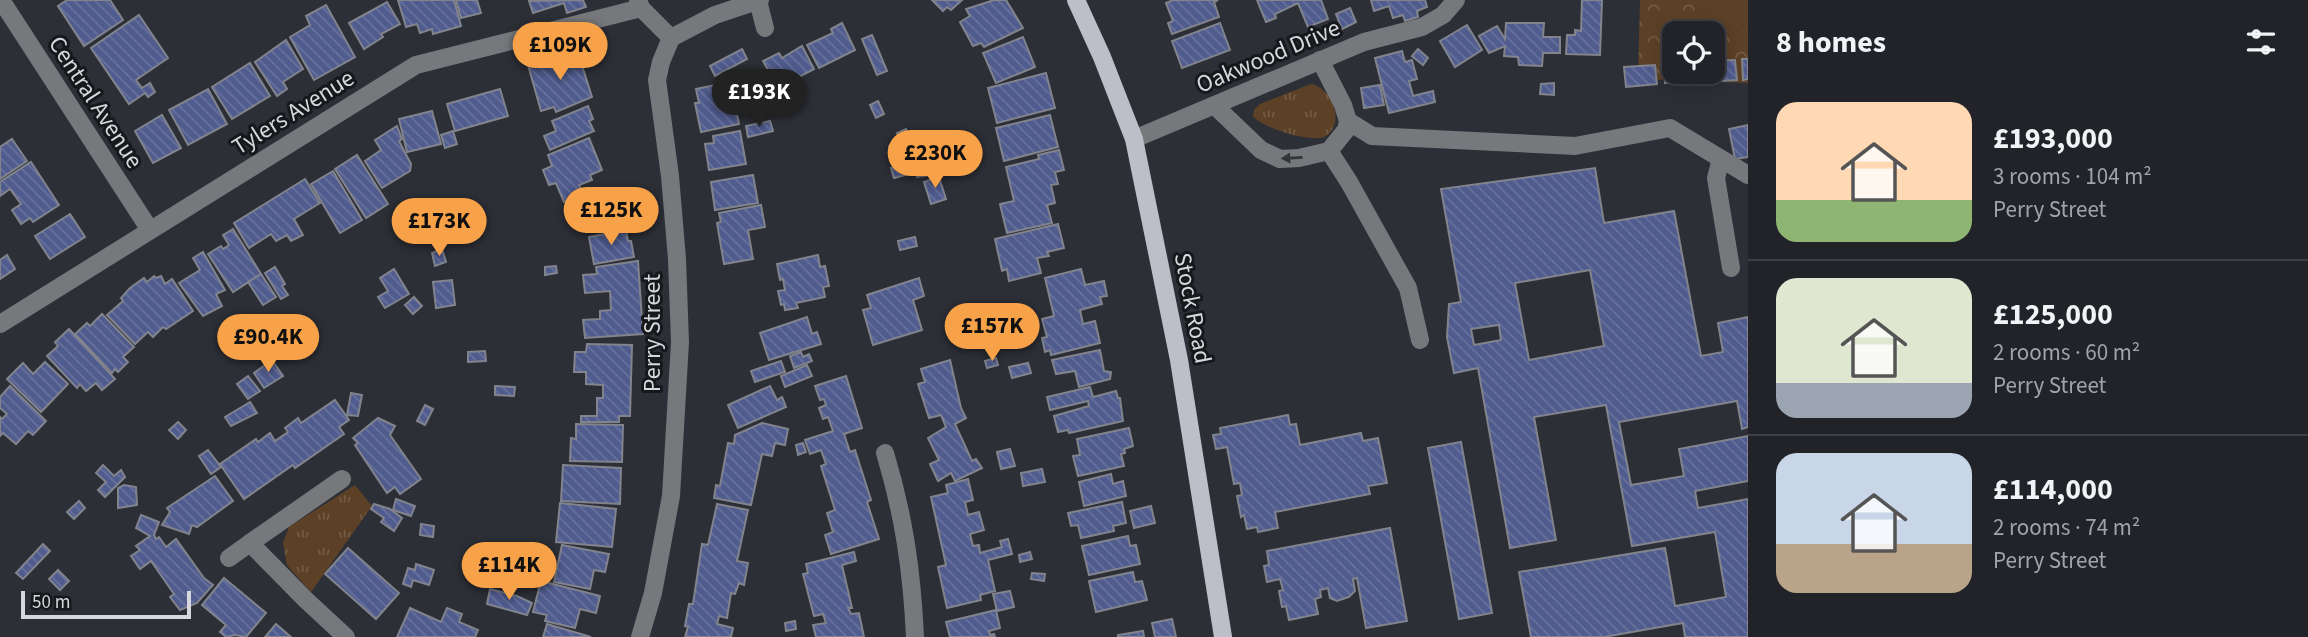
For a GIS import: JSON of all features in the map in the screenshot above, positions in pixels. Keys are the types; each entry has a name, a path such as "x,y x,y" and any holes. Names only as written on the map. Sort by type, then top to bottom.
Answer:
{"main road":[{"name":"Stock Road","path":"1076,0 1134,139 1179,360 1223,637"}],"street":[{"name":"Central Avenue","path":"1,0 150,230"},
{"path":"639,4 671,38 715,15 759,0 765,27"},
{"name":"Oakwood Drive","path":"1134,139 1364,42 1422,27 1443,16 1456,0"},
{"name":"Tylers Avenue","path":"0,324 416,65 639,4"},
{"name":"Perry Street","path":"640,637 653,593 671,496 680,342 670,176 657,80 671,38"},
{"path":"1214,106 1261,150 1280,159 1329,151 1346,131 1348,121 1343,105 1320,60"},
{"path":"1348,121 1372,136 1575,146 1670,128 1748,175"},
{"path":"1329,151 1408,288 1420,340"},
{"path":"1721,159 1716,178 1731,268"},
{"path":"885,453 900,503 912,583 915,637"},
{"path":"229,558 342,479"},
{"path":"250,543 346,637"}],"green space":[{"path":"1640,0 1748,0 1748,83 1725,82 1725,21 1662,21 1662,80 1638,79"},
{"path":"1713,0 1748,0 1748,26 1711,21"},
{"path":"1311,84 1325,91 1334,106 1335,122 1326,136 1310,138 1288,134 1258,121 1253,116 1254,110 1260,104"},
{"path":"355,485 372,506 311,592 287,565 283,543 289,527"}],"building":[{"path":"67,0 110,0 123,20 84,46 58,6"},
{"path":"398,0 454,0 461,26 433,34 432,29 420,33 417,24 406,27"},
{"path":"456,0 477,0 481,13 461,18"},
{"path":"583,0 586,7 567,13 564,3 533,13 529,1"},
{"path":"932,0 962,0 951,10 947,7 943,11"},
{"path":"994,0 1006,0 1023,28 984,47 981,43 973,46 960,22 970,16 966,9"},
{"path":"1173,0 1218,0 1214,2 1219,17 1172,34 1168,23 1173,21 1166,3"},
{"path":"1257,0 1321,0 1328,19 1308,27 1298,3 1275,14 1276,18 1266,22"},
{"path":"1371,0 1425,0 1427,7 1417,11 1418,17 1405,21 1403,15 1393,18 1389,6 1374,11"},
{"path":"1582,0 1602,0 1600,55 1566,54 1567,35 1575,35 1575,30 1581,31"},
{"path":"387,2 400,24 381,34 383,37 364,49 349,23"},
{"path":"326,5 355,57 314,80 290,37 310,25 306,16"},
{"path":"1350,8 1356,22 1342,29 1336,14"},
{"path":"139,15 168,58 136,80 142,88 150,83 155,92 148,97 145,93 129,104 91,48"},
{"path":"842,23 855,50 819,68 807,45 833,33 831,29"},
{"path":"1220,23 1230,50 1182,68 1172,41"},
{"path":"1506,23 1544,23 1543,37 1560,37 1560,53 1543,53 1542,66 1519,65 1518,57 1504,56 1505,46 1489,53 1479,36 1497,26 1505,39"},
{"path":"1467,25 1482,50 1455,67 1440,41"},
{"path":"872,35 887,71 877,75 862,39"},
{"path":"1023,37 1035,67 996,83 983,53"},
{"path":"286,40 303,69 283,82 287,89 277,96 255,62"},
{"path":"802,46 814,69 778,88 763,61 779,53 782,58"},
{"path":"742,49 747,59 715,76 710,66"},
{"path":"1418,49 1428,58 1423,65 1412,56"},
{"path":"577,50 592,97 556,112 554,107 541,111 528,65"},
{"path":"1402,51 1405,62 1412,60 1417,79 1409,81 1413,96 1433,91 1435,102 1389,113 1375,58"},
{"path":"1742,59 1748,59 1748,79 1743,80"},
{"path":"1725,60 1735,60 1737,80 1725,81"},
{"path":"250,63 270,96 232,119 212,87"},
{"path":"1655,65 1657,84 1626,87 1624,67"},
{"path":"1046,73 1055,108 997,123 988,88"},
{"path":"739,80 743,102 735,104 739,124 701,132 695,103 699,103 696,89"},
{"path":"1554,83 1554,95 1540,94 1541,84"},
{"path":"1380,85 1384,105 1364,108 1361,88"},
{"path":"208,89 227,124 188,145 169,110"},
{"path":"500,89 508,116 455,131 447,104"},
{"path":"878,101 884,114 876,118 870,105"},
{"path":"588,106 593,119 589,121 594,131 550,150 544,136 556,131 552,121"},
{"path":"432,111 441,144 407,152 399,119"},
{"path":"162,115 181,148 153,163 135,131"},
{"path":"1050,115 1058,147 1004,161 996,128"},
{"path":"770,121 773,131 748,137 746,126"},
{"path":"1748,125 1748,157 1735,159 1729,129"},
{"path":"397,126 402,139 399,141 411,164 410,171 382,188 365,161 381,150 375,140"},
{"path":"906,129 909,138 900,142 897,133"},
{"path":"453,131 457,144 445,148 441,135"},
{"path":"740,131 746,164 709,170 705,144 714,143 713,136"},
{"path":"589,138 602,170 590,175 592,180 579,185 583,194 564,202 556,183 549,185 543,170 552,166 548,155"},
{"path":"12,139 27,161 0,179 0,147"},
{"path":"901,143 903,154 891,157 889,146"},
{"path":"1059,150 1064,170 1055,172 1058,184 1051,185 1055,203 1047,205 1052,223 1007,233 1000,204 1014,201 1006,167 1039,159 1038,155"},
{"path":"357,155 388,204 366,218 335,169"},
{"path":"31,162 59,205 33,222 30,218 21,224 12,210 21,204 10,189 0,196 0,182"},
{"path":"905,164 909,174 894,178 891,168"},
{"path":"931,167 933,175 917,177 916,169"},
{"path":"1595,168 1604,223 1674,211 1701,356 1723,352 1718,323 1748,317 1748,427 1742,429 1737,401 1619,422 1631,485 1684,476 1679,449 1748,436 1748,481 1695,491 1698,508 1748,499 1748,637 1685,637 1683,623 1604,637 1531,637 1519,572 1665,548 1675,606 1726,597 1715,532 1632,546 1606,405 1534,417 1556,540 1510,548 1478,368 1454,373 1447,337 1449,304 1461,302 1441,189","holes":["1590,270 1604,346 1529,360 1515,283","1499,325 1501,340 1474,345 1471,329"]},
{"path":"333,171 362,220 340,233 311,184"},
{"path":"753,175 758,203 715,210 711,182"},
{"path":"939,177 946,199 931,204 924,182"},
{"path":"305,179 320,203 294,219 303,235 291,241 287,235 276,241 271,234 249,248 234,223"},
{"path":"613,195 622,220 586,232 577,207"},
{"path":"761,205 765,227 748,230 753,259 724,264 717,223 721,222 719,213"},
{"path":"70,214 85,237 50,259 35,236"},
{"path":"1058,224 1064,248 1047,252 1049,256 1037,258 1041,273 1009,281 1007,269 1002,271 995,239"},
{"path":"233,229 261,274 233,292 208,254 221,246 223,249 229,245 223,235"},
{"path":"626,230 634,257 594,264 589,237"},
{"path":"915,237 917,246 900,250 898,241"},
{"path":"442,249 446,262 435,266 432,253"},
{"path":"203,252 225,290 216,294 222,306 203,316 179,283 200,270 193,258"},
{"path":"7,255 15,269 0,279 0,260"},
{"path":"818,255 820,267 825,266 829,286 823,287 825,297 796,303 798,308 785,310 778,291 785,290 777,264"},
{"path":"638,261 643,334 585,338 583,320 600,319 600,311 611,310 610,291 585,293 583,275 597,274 596,267"},
{"path":"556,266 557,273 545,275 545,267"},
{"path":"275,267 288,295 281,299 265,273"},
{"path":"394,269 409,294 385,308 378,297 388,291 380,278"},
{"path":"1081,269 1085,285 1104,281 1107,296 1100,297 1102,304 1080,310 1083,324 1095,321 1100,343 1051,355 1050,350 1045,352 1042,338 1047,337 1042,319 1054,316 1045,278"},
{"path":"261,274 276,297 263,305 248,282"},
{"path":"154,276 161,276 165,284 172,279 193,311 166,329 163,327 153,337 148,332 135,344 107,315 123,301 121,298 130,288 144,278 147,282"},
{"path":"919,278 924,296 913,300 922,330 873,345 863,310 871,308 867,295"},
{"path":"452,280 455,305 436,308 433,282"},
{"path":"414,297 422,306 413,314 405,305"},
{"path":"102,314 134,347 123,357 128,362 118,372 115,369 112,373 75,334 87,323 90,326"},
{"path":"807,317 812,334 817,332 821,344 769,360 760,333"},
{"path":"69,329 115,379 102,390 96,383 86,391 80,384 77,388 47,356 58,346 55,342"},
{"path":"992,330 993,341 982,342 982,332"},
{"path":"587,344 632,345 630,416 619,416 619,422 581,422 581,416 597,416 597,398 603,398 603,385 586,384 586,372 574,372 575,352 586,352"},
{"path":"1100,350 1104,371 1111,372 1110,379 1079,387 1075,371 1056,374 1052,360"},
{"path":"485,351 486,361 468,362 468,352"},
{"path":"801,352 803,357 809,354 812,361 794,368 790,356"},
{"path":"996,358 998,365 987,368 985,361"},
{"path":"272,360 283,376 264,388 254,373"},
{"path":"950,360 961,408 966,418 955,424 972,461 976,459 982,468 955,481 951,473 938,481 930,464 939,460 928,438 946,427 941,415 929,418 918,384 925,382 921,369"},
{"path":"781,361 785,372 755,382 751,371"},
{"path":"45,362 68,384 41,412 7,379 23,363 33,374"},
{"path":"1028,363 1031,373 1012,378 1009,367"},
{"path":"807,365 812,376 785,387 781,376"},
{"path":"248,376 260,391 248,399 237,384"},
{"path":"846,376 862,428 844,434 850,452 855,450 871,500 867,502 879,539 831,554 825,535 833,532 827,513 835,510 821,466 826,464 821,450 810,454 805,440 833,431 828,417 823,419 819,408 826,405 824,399 820,400 815,386"},
{"path":"10,386 46,421 33,435 28,431 16,444 3,433 0,436 0,417 2,419 7,414 0,408 0,397"},
{"path":"495,386 515,387 514,396 495,395"},
{"path":"770,386 777,400 782,397 786,407 738,428 728,405"},
{"path":"1090,387 1093,397 1116,391 1120,398 1123,421 1069,433 1068,430 1058,432 1054,416 1089,406 1088,401 1050,410 1047,397"},
{"path":"351,393 362,395 358,416 347,415"},
{"path":"335,400 349,420 339,427 344,434 244,499 220,464 256,439 258,442 270,433 275,441 288,432 285,428 298,418 301,423"},
{"path":"250,402 257,413 231,426 225,417"},
{"path":"425,405 433,409 425,425 417,421"},
{"path":"1288,415 1290,425 1296,424 1300,445 1361,433 1363,441 1378,438 1387,483 1368,486 1370,494 1275,512 1278,528 1258,532 1257,527 1247,529 1244,515 1241,517 1237,496 1242,495 1240,483 1234,484 1227,447 1216,449 1213,435 1221,434 1220,428"},
{"path":"378,418 395,426 390,435 421,479 400,494 395,487 387,493 355,445 358,443 353,438"},
{"path":"178,422 186,430 178,439 169,430"},
{"path":"762,423 788,429 785,445 775,443 772,456 762,454 751,505 714,498 716,485 720,486 728,443 734,444 735,435"},
{"path":"576,424 623,425 622,462 570,461 571,438 576,439"},
{"path":"1129,428 1133,446 1124,449 1125,453 1121,454 1124,466 1078,476 1073,456 1080,455 1077,439"},
{"path":"1461,442 1492,613 1459,619 1428,448"},
{"path":"803,443 806,452 798,455 796,445"},
{"path":"1010,449 1015,466 1001,469 997,452"},
{"path":"208,450 221,467 211,474 199,456"},
{"path":"103,465 114,476 121,470 125,477 105,497 98,490 106,482 96,473"},
{"path":"563,465 621,468 620,504 561,501"},
{"path":"1042,469 1045,482 1023,486 1021,473"},
{"path":"1111,474 1113,484 1123,481 1126,496 1084,506 1079,482"},
{"path":"215,476 233,501 197,527 192,525 189,534 162,525 170,512 167,508"},
{"path":"968,479 973,500 965,502 968,515 979,512 984,530 970,534 973,546 979,545 980,553 1002,547 1000,541 1008,539 1012,554 988,560 995,591 980,595 981,600 947,608 938,567 946,565 931,497 948,493 946,485"},
{"path":"124,485 136,487 137,505 118,508 118,488"},
{"path":"396,499 415,506 411,516 393,510"},
{"path":"79,501 85,508 74,519 67,512"},
{"path":"1122,502 1126,523 1113,526 1114,531 1081,538 1078,525 1071,526 1068,513"},
{"path":"560,503 616,509 612,547 556,542"},
{"path":"374,504 390,509 402,518 394,531 381,522 384,518 371,509"},
{"path":"717,504 748,510 737,561 748,563 744,585 739,583 735,594 731,593 727,618 719,616 717,624 733,628 731,637 685,637 702,544 708,545"},
{"path":"1151,506 1155,523 1134,528 1130,511"},
{"path":"141,515 159,522 154,535 156,539 159,537 166,547 176,539 204,578 213,585 197,603 180,610 170,597 174,594 151,561 140,569 131,556 140,550 136,546 150,536 136,528"},
{"path":"421,524 434,526 433,537 420,535"},
{"path":"1390,528 1407,621 1366,628 1357,578 1353,579 1355,591 1349,597 1337,601 1330,598 1328,588 1320,590 1321,597 1315,599 1318,614 1289,620 1286,606 1282,607 1279,591 1283,590 1280,579 1267,582 1264,566 1269,565 1267,551"},
{"path":"1128,536 1130,546 1136,545 1140,564 1089,575 1082,546"},
{"path":"43,544 50,551 23,579 16,573"},
{"path":"562,545 609,554 605,572 594,570 590,589 554,582"},
{"path":"348,548 399,593 376,619 325,574"},
{"path":"854,552 856,561 842,565 852,608 848,608 851,614 859,613 864,637 816,637 813,625 826,623 823,614 814,616 803,574 808,573 806,564"},
{"path":"1030,552 1032,559 1020,562 1019,555"},
{"path":"416,564 434,570 429,585 413,580 411,587 403,584 408,568 415,570"},
{"path":"58,570 69,581 60,590 49,579"},
{"path":"1133,572 1135,582 1142,581 1147,600 1096,612 1089,581"},
{"path":"1032,573 1045,574 1044,581 1031,579"},
{"path":"224,578 266,613 246,637 226,637 220,632 226,625 202,605"},
{"path":"541,581 600,596 596,613 580,609 575,628 545,621 547,615 533,612"},
{"path":"490,589 532,603 527,615 487,604"},
{"path":"1010,591 1014,607 997,611 993,594"},
{"path":"410,608 441,622 447,608 462,614 459,622 478,630 475,637 397,637"},
{"path":"996,610 1000,628 989,631 990,635 994,634 995,637 950,637 946,622"},
{"path":"1172,619 1176,637 1155,637 1152,623"},
{"path":"795,621 796,629 786,631 785,623"},
{"path":"276,624 291,637 265,637"},
{"path":"547,624 591,637 543,637"},
{"path":"1143,631 1144,637 1118,637 1118,635"}]}
